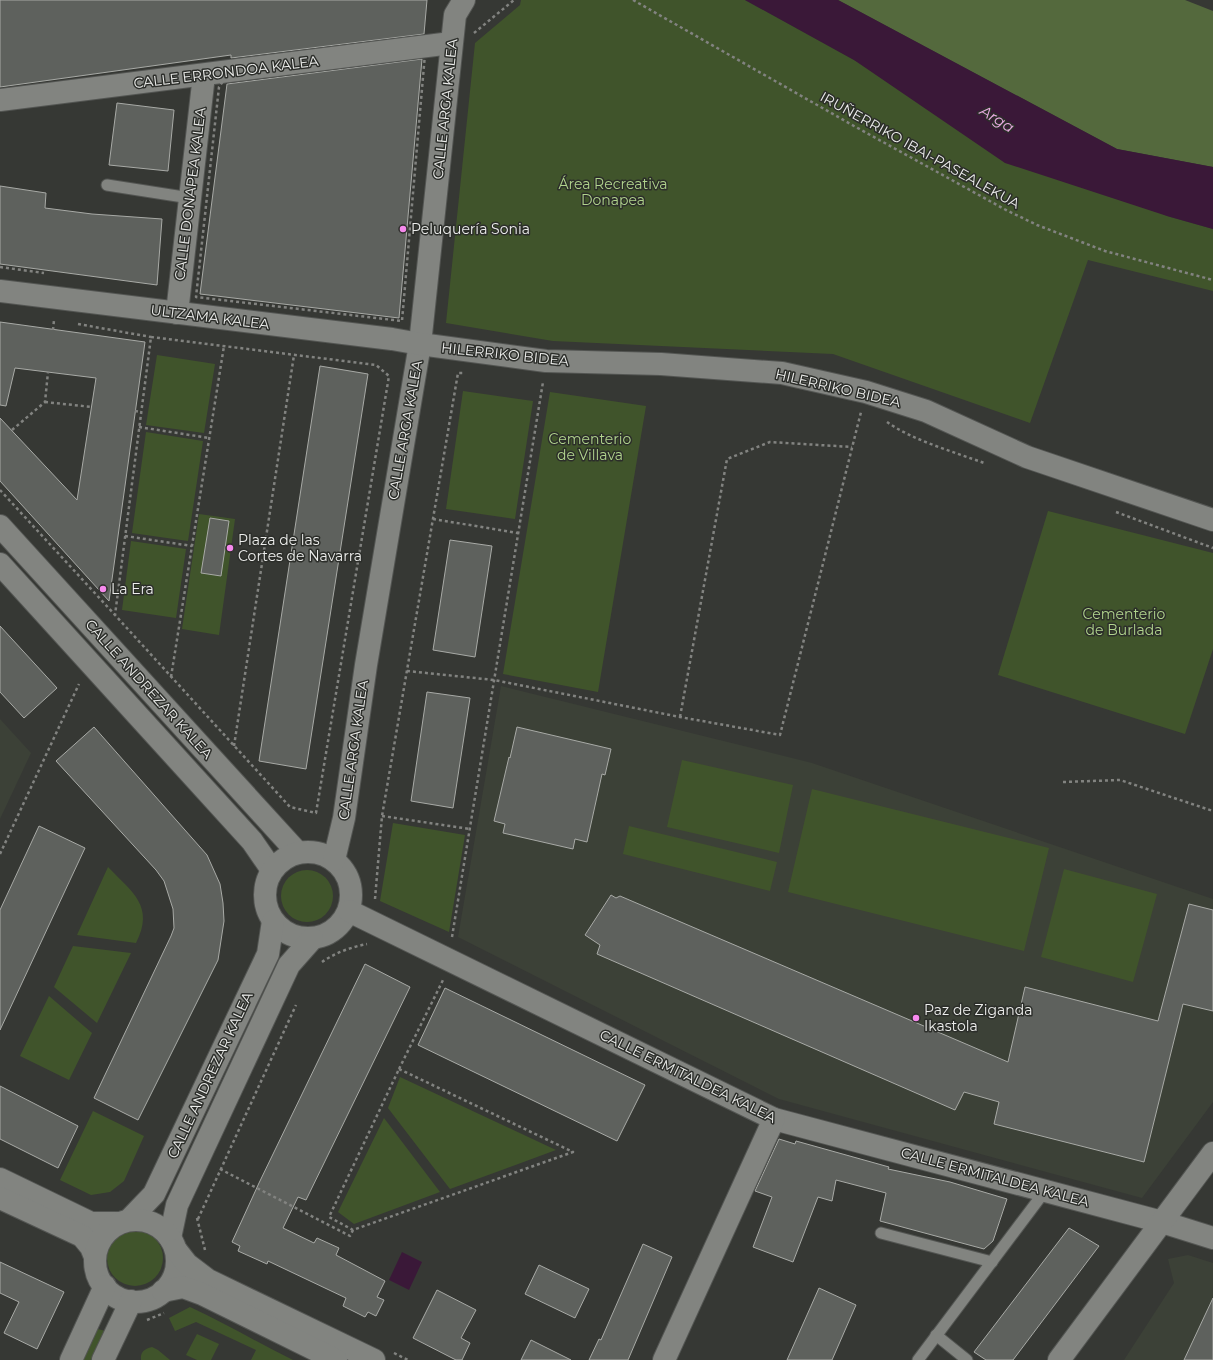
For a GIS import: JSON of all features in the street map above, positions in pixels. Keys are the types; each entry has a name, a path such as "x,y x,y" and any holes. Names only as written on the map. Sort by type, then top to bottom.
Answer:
{"street":[{"name":"CALLE ARGA KALEA","path":"334,860 344,818 366,665 420,344 455,15 464,0"},
{"name":"CALLE ERRONDOA KALEA","path":"0,100 452,43"},
{"name":"CALLE DONAPEA KALEA","path":"177,313 204,75"},
{"name":"ULTZAMA KALEA","path":"0,291 392,339 420,344"},
{"name":"HILERRIKO BIDEA","path":"420,344 546,361 661,364 782,373 866,392 926,411 1027,457 1213,520"},
{"name":"CALLE ANDREZAR KALEA","path":"0,526 298,853"},
{"name":"CALLE ANDREZAR KALEA","path":"0,564 252,841 272,870"},
{"path":"311,852 323,854 334,860 344,870 350,883 352,897 349,911 343,922 335,930 324,936 312,939 297,938 284,931 273,921 267,909 265,896 266,882 272,870 288,856 298,853 311,852"},
{"name":"CALLE ERMITALDEA KALEA","path":"349,911 774,1119 1162,1222 1213,1238"},
{"name":"CALLE ANDREZAR KALEA","path":"124,1222 154,1194 268,954 273,921"},
{"name":"CALLE ANDREZAR KALEA","path":"173,1244 177,1205 289,965 312,939"},
{"path":"664,1360 774,1119"},
{"path":"1059,1360 1213,1153"},
{"path":"0,1179 91,1224 141,1220 152,1223 162,1229 187,1264 208,1280 374,1360"},
{"path":"0,1198 82,1236 91,1247 95,1257 99,1278 116,1296 131,1301 142,1301 154,1298 164,1302"},
{"path":"95,1257 109,1230 124,1222"},
{"path":"164,1302 178,1262 173,1244"},
{"path":"70,1360 105,1286"},
{"path":"164,1302 183,1287 202,1294 336,1360"},
{"path":"103,1360 131,1301"}],"lane":[{"path":"107,185 190,198"},
{"path":"918,1360 1045,1191"},
{"path":"881,1233 992,1262"},
{"path":"936,1335 967,1360"}],"path":[{"path":"474,34 514,0"},
{"name":"IRUÑERRIKO IBAI-PASEALEKUA","path":"633,0 848,122 1037,225 1106,251 1213,280"},
{"path":"53,330 54,320 61,321"},
{"path":"0,490 290,807 316,813 389,376 376,366 151,337 77,324"},
{"path":"115,615 151,337"},
{"path":"171,677 224,346"},
{"path":"234,746 294,355"},
{"path":"12,430 45,402 48,372"},
{"path":"374,904 382,816 458,373 466,373"},
{"path":"451,942 544,376"},
{"path":"407,671 494,680 680,717 780,735 866,392"},
{"path":"45,402 92,407"},
{"path":"135,411 141,412"},
{"path":"882,419 896,429 988,464"},
{"path":"139,427 209,438"},
{"path":"680,717 727,459 770,442 852,447"},
{"path":"1116,512 1213,548"},
{"path":"433,520 518,533"},
{"path":"125,536 192,546"},
{"path":"0,854 79,684"},
{"path":"1063,782 1120,780 1213,811"},
{"path":"382,816 470,829"},
{"path":"319,964 333,955 356,946 367,944"},
{"path":"326,1223 443,980"},
{"path":"206,1254 201,1238 198,1219 296,1004"},
{"path":"220,1169 350,1236 353,1230 573,1152 399,1069"},
{"path":"329,1217 353,1230"},
{"path":"145,1321 164,1302"}],"shaded area":[{"name":"Paz de Ziganda Ikastola","path":"501,686 812,763 1213,899 1213,1102 1142,1198 779,1099 458,937"},
{"path":"0,719 31,753 0,819"},
{"path":"1188,1255 1213,1263 1213,1360 1124,1360 1174,1283 1168,1259"}],"green space":[{"name":"Área Recreativa Donapea","path":"521,0 745,0 854,60 1167,216 1213,229 1213,291 1088,260 1030,423 833,354 553,341 446,323 475,43 520,5"},
{"path":"838,0 1185,0 1213,11 1213,167 1117,149"},
{"path":"157,355 215,364 204,433 146,425"},
{"path":"463,391 533,401 515,519 446,509"},
{"name":"Cementerio de Villava","path":"550,392 646,406 598,692 503,674"},
{"path":"146,432 203,441 188,541 132,533"},
{"name":"Cementerio de Burlada","path":"1048,511 1213,553 1213,649 1185,734 998,675"},
{"path":"199,514 235,519 219,635 182,629"},
{"path":"131,541 186,549 176,618 122,610"},
{"path":"682,760 793,785 779,853 667,827"},
{"path":"812,789 1049,848 1024,951 788,892"},
{"path":"393,823 465,835 449,932 380,901"},
{"path":"629,826 777,862 770,891 623,854"},
{"path":"108,867 132,892 142,909 143,919 136,943 77,935"},
{"path":"1064,869 1157,894 1133,982 1041,957"},
{"path":"307,870 321,874 329,882 333,896 329,910 321,918 307,922 293,918 285,910 281,896 285,882 293,874"},
{"path":"73,946 131,953 97,1023 54,987"},
{"path":"49,996 92,1033 69,1080 20,1056"},
{"path":"400,1077 556,1150 450,1189 388,1108"},
{"path":"93,1111 144,1136 124,1181 110,1192 91,1195 60,1180"},
{"path":"384,1118 440,1192 354,1224 338,1212"},
{"path":"135,1230 146,1232 155,1238 161,1247 163,1258 161,1269 155,1278 146,1284 135,1286 124,1284 115,1278 109,1269 107,1258 109,1247 115,1238 124,1232"},
{"path":"190,1307 293,1360 251,1360 256,1350 196,1322 175,1331 169,1318"},
{"path":"94,1328 109,1332 95,1360 79,1360"},
{"path":"197,1334 219,1344 211,1360 197,1360 186,1355"},
{"path":"152,1347 170,1360 141,1360 143,1351"}],"water":[{"name":"Arga","path":"745,0 838,0 1117,149 1213,167 1213,229 1167,216 1005,163 854,60"},
{"path":"402,1252 422,1262 409,1290 389,1280"}],"building":[{"path":"0,0 427,0 424,34 231,58 231,55 0,87"},
{"path":"422,59 399,318 200,294 227,84"},
{"path":"117,103 174,110 168,171 109,165"},
{"path":"0,186 46,193 45,208 92,214 162,219 157,285 0,264"},
{"path":"0,322 145,342 109,601 0,481 0,418 77,500 96,378 15,368 6,406 0,405"},
{"path":"320,366 368,374 306,769 259,761"},
{"path":"210,518 229,521 221,576 201,573"},
{"path":"450,540 492,546 475,657 433,650"},
{"path":"0,626 57,688 24,718 0,692"},
{"path":"427,692 470,698 453,808 411,801"},
{"path":"94,727 207,855 220,884 223,903 224,921 218,960 138,1120 94,1098 171,936 174,928 173,909 164,881 156,870 56,761"},
{"path":"517,727 611,749 605,775 602,774 587,842 575,839 573,849 503,833 505,824 494,821"},
{"path":"39,826 85,848 0,1030 0,910"},
{"path":"611,895 616,898 620,896 1008,1062 1025,987 1158,1021 1189,904 1213,910 1213,1011 1183,1004 1144,1162 994,1124 999,1102 964,1092 955,1110 597,954 600,945 585,935"},
{"path":"365,964 410,987 306,1200 298,1197 283,1228 314,1243 317,1238 339,1248 336,1255 385,1281 377,1297 384,1300 376,1316 368,1312 365,1317 343,1306 346,1298 268,1261 267,1264 238,1251 240,1246 232,1242"},
{"path":"445,988 645,1085 617,1141 418,1045"},
{"path":"0,1086 78,1126 58,1168 0,1139"},
{"path":"779,1139 795,1144 796,1141 889,1167 888,1169 950,1182 1007,1199 993,1241 984,1249 880,1221 886,1193 836,1180 832,1201 818,1197 793,1262 753,1247 772,1197 755,1191"},
{"path":"1069,1228 1099,1246 1013,1360 986,1360 974,1352"},
{"path":"643,1244 672,1257 628,1360 589,1360 599,1339 601,1340"},
{"path":"0,1262 64,1292 37,1349 4,1333 19,1302 0,1293"},
{"path":"539,1265 589,1289 575,1318 525,1294"},
{"path":"819,1288 856,1305 832,1360 787,1360"},
{"path":"437,1290 476,1310 461,1338 470,1343 462,1360 456,1360 413,1338"},
{"path":"1213,1298 1213,1360 1184,1360"},
{"path":"531,1340 571,1360 521,1360"}],"place":[{"name":"Peluquería Sonia","path":"403,229"},
{"name":"Plaza de las Cortes de Navarra","path":"230,548"},
{"name":"La Era","path":"103,589"},
{"name":"Paz de Ziganda Ikastola","path":"916,1018"}]}
